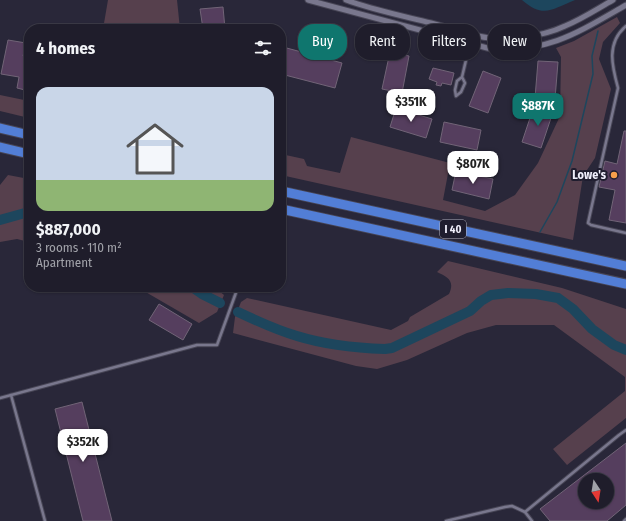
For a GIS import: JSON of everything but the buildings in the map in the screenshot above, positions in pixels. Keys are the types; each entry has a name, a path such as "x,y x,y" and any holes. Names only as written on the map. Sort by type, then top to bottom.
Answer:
{"highway":[{"path":"0,128 24,134"},
{"path":"0,147 24,153"},
{"name":"I 40","path":"286,192 626,266"},
{"name":"I 40","path":"286,210 626,284"}],"street":[{"path":"308,0 328,2 418,28"},
{"path":"346,0 364,6 437,24"},
{"path":"480,36 511,38 539,34 564,27 613,0"},
{"path":"480,46 491,49 512,50 543,45 574,34 626,5"}],"lane":[{"path":"626,26 622,29 613,46 611,54 613,71 618,88 588,223 626,233"},
{"path":"462,76 465,83 461,92 456,96 455,90 457,81 462,76 466,60"},
{"path":"0,398 197,345 217,345 236,292"},
{"path":"11,395 45,521"},
{"path":"525,512 626,430"},
{"path":"446,521 512,506 525,512 532,521"}],"shaded area":[{"path":"108,0 177,0 179,24 104,24"},
{"path":"617,17 620,23 603,42 599,59 611,89 595,158 583,176 573,240 286,176 286,155 304,159 307,166 340,173 351,137 450,163 443,200 485,211 515,195 538,163 560,116 561,57 556,48 574,41"},
{"path":"0,95 24,100 24,117 0,111"},
{"path":"8,175 24,178 24,241 17,239 0,242 0,185"},
{"path":"448,261 562,288 626,309 626,418 567,465 553,449 625,391 625,377 554,325 496,325 467,333 407,360 377,369 356,366 233,333 235,317 241,302 247,298 391,330 408,321 410,317 449,294 451,290 451,283 447,278 437,272"},
{"path":"146,292 220,292 224,295 217,312 199,323"}],"water":[{"path":"522,0 575,0 554,9 542,11 530,6"}],"waterway":[{"path":"540,232 557,202 572,161 593,74 592,56 598,31"},
{"path":"0,220 24,213"},
{"path":"199,292 220,303"},
{"path":"238,312 289,334 319,342 341,346 385,349 392,348 470,311 481,301 491,295 508,293 536,294 558,298 573,309 592,329 614,345 626,350"}],"place":[{"name":"Lowe's","path":"614,175"}]}
